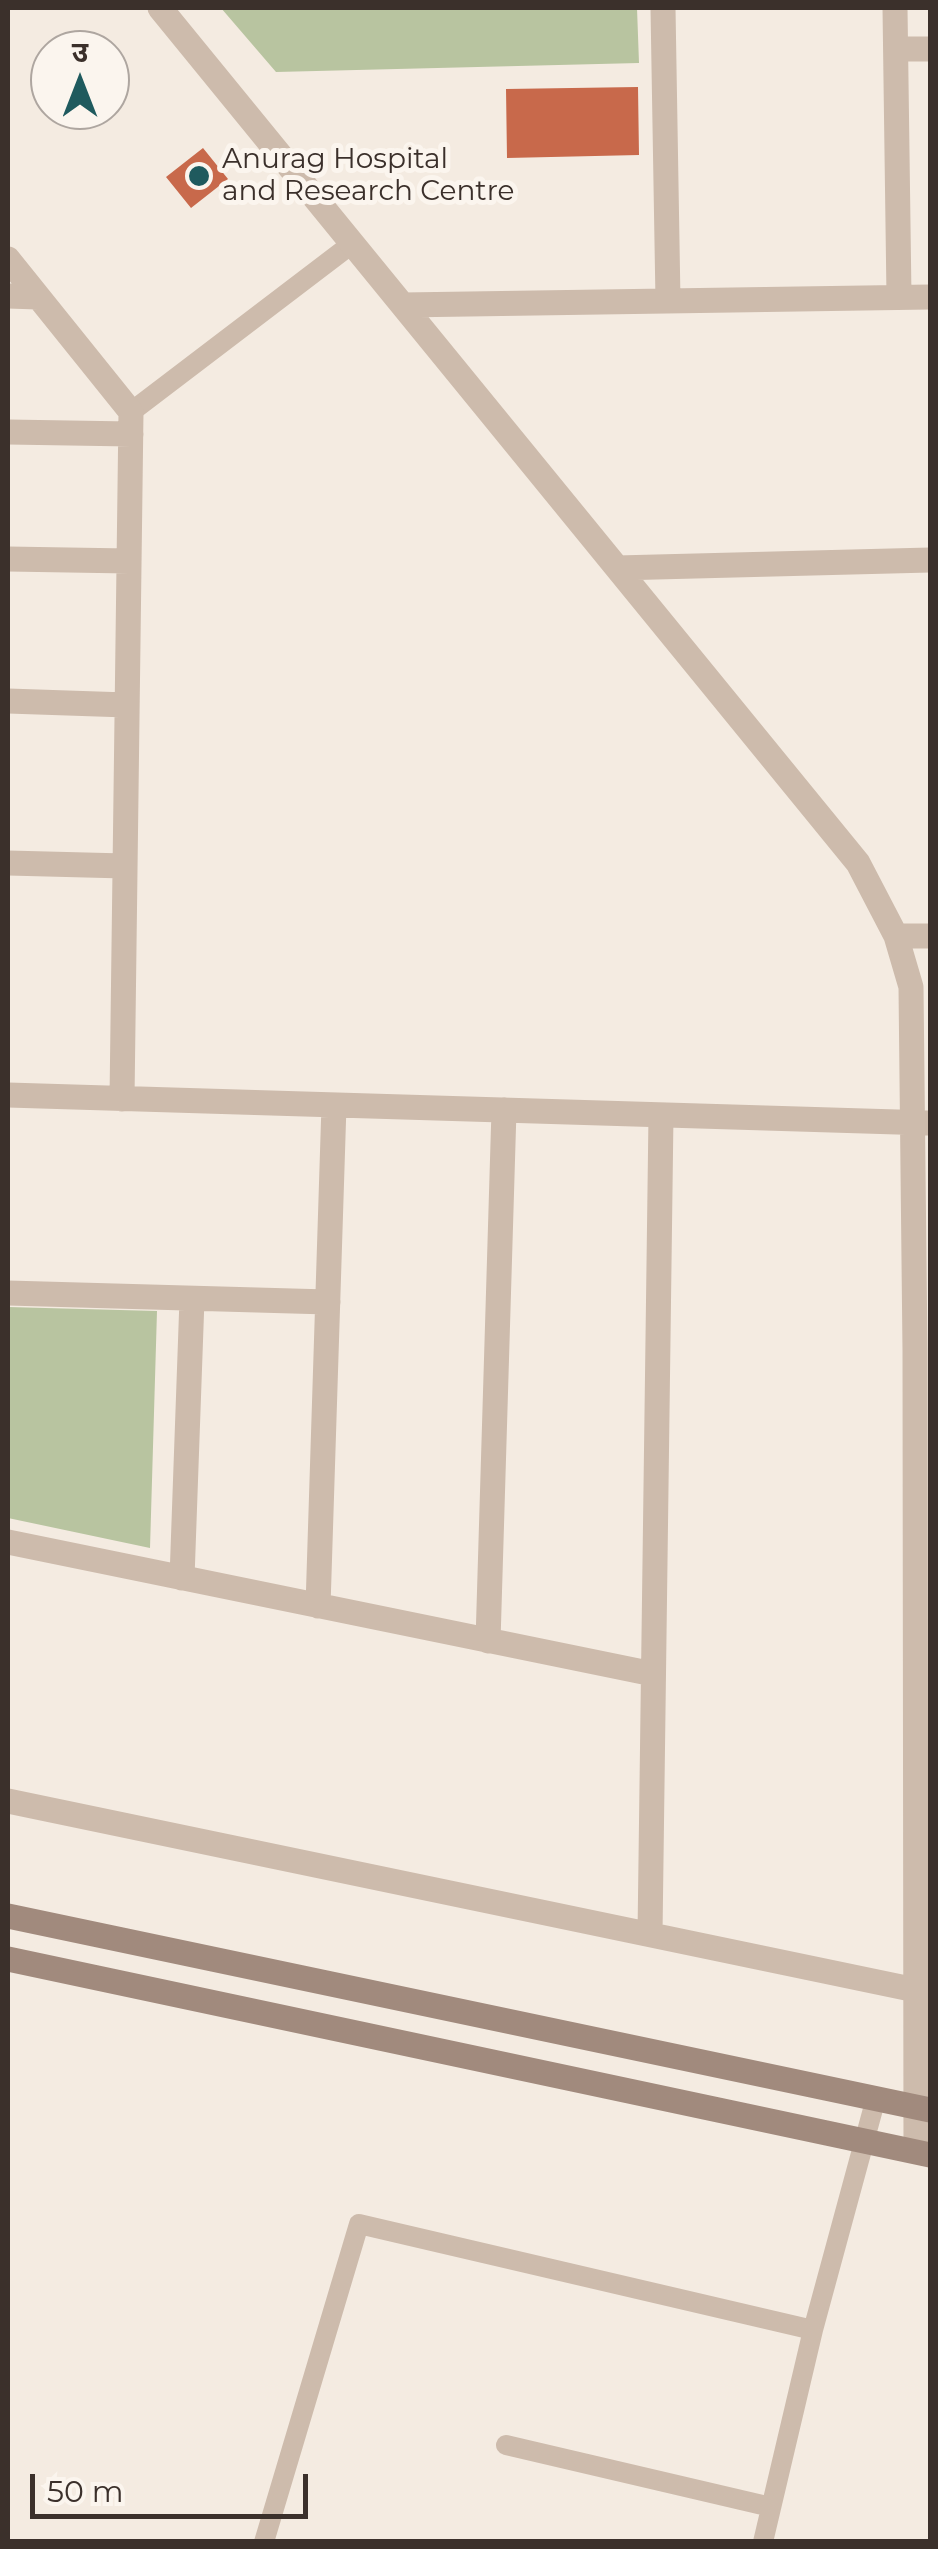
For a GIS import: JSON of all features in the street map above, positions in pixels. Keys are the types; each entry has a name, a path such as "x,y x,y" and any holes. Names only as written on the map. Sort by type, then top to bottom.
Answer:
{"street":[{"path":"8,1959 923,2153 922,1123 911,987 896,936 858,863 160,8"},
{"path":"663,8 668,301"},
{"path":"895,8 900,297"},
{"path":"896,49 930,49"},
{"path":"8,259 131,423 122,1098"},
{"path":"8,296 38,296"},
{"path":"402,304 930,297"},
{"path":"8,432 131,423"},
{"path":"8,560 129,562"},
{"path":"617,568 930,560"},
{"path":"8,701 127,705"},
{"path":"8,863 125,866"},
{"path":"896,936 930,936"},
{"path":"8,1095 922,1123"},
{"path":"318,1606 334,1105"},
{"path":"488,1641 504,1110"},
{"path":"650,1934 661,1115"},
{"path":"8,1293 328,1302"},
{"path":"182,1578 192,1299"},
{"path":"8,1542 653,1674"},
{"path":"8,1800 923,1991"},
{"path":"8,1916 923,2108"}],"lane":[{"path":"131,423 352,244"},
{"path":"763,2542 813,2330 876,2098"},
{"path":"264,2542 359,2224 813,2330"},
{"path":"506,2445 771,2507"}],"green space":[{"path":"221,8 637,8 639,63 276,72"},
{"path":"8,1307 157,1311 150,1548 8,1518"}],"building":[{"path":"638,87 639,155 507,158 506,89"},
{"path":"203,148 228,179 191,208 166,177"}],"place":[{"name":"Anurag Hospital and Research Centre","path":"199,176"}]}
